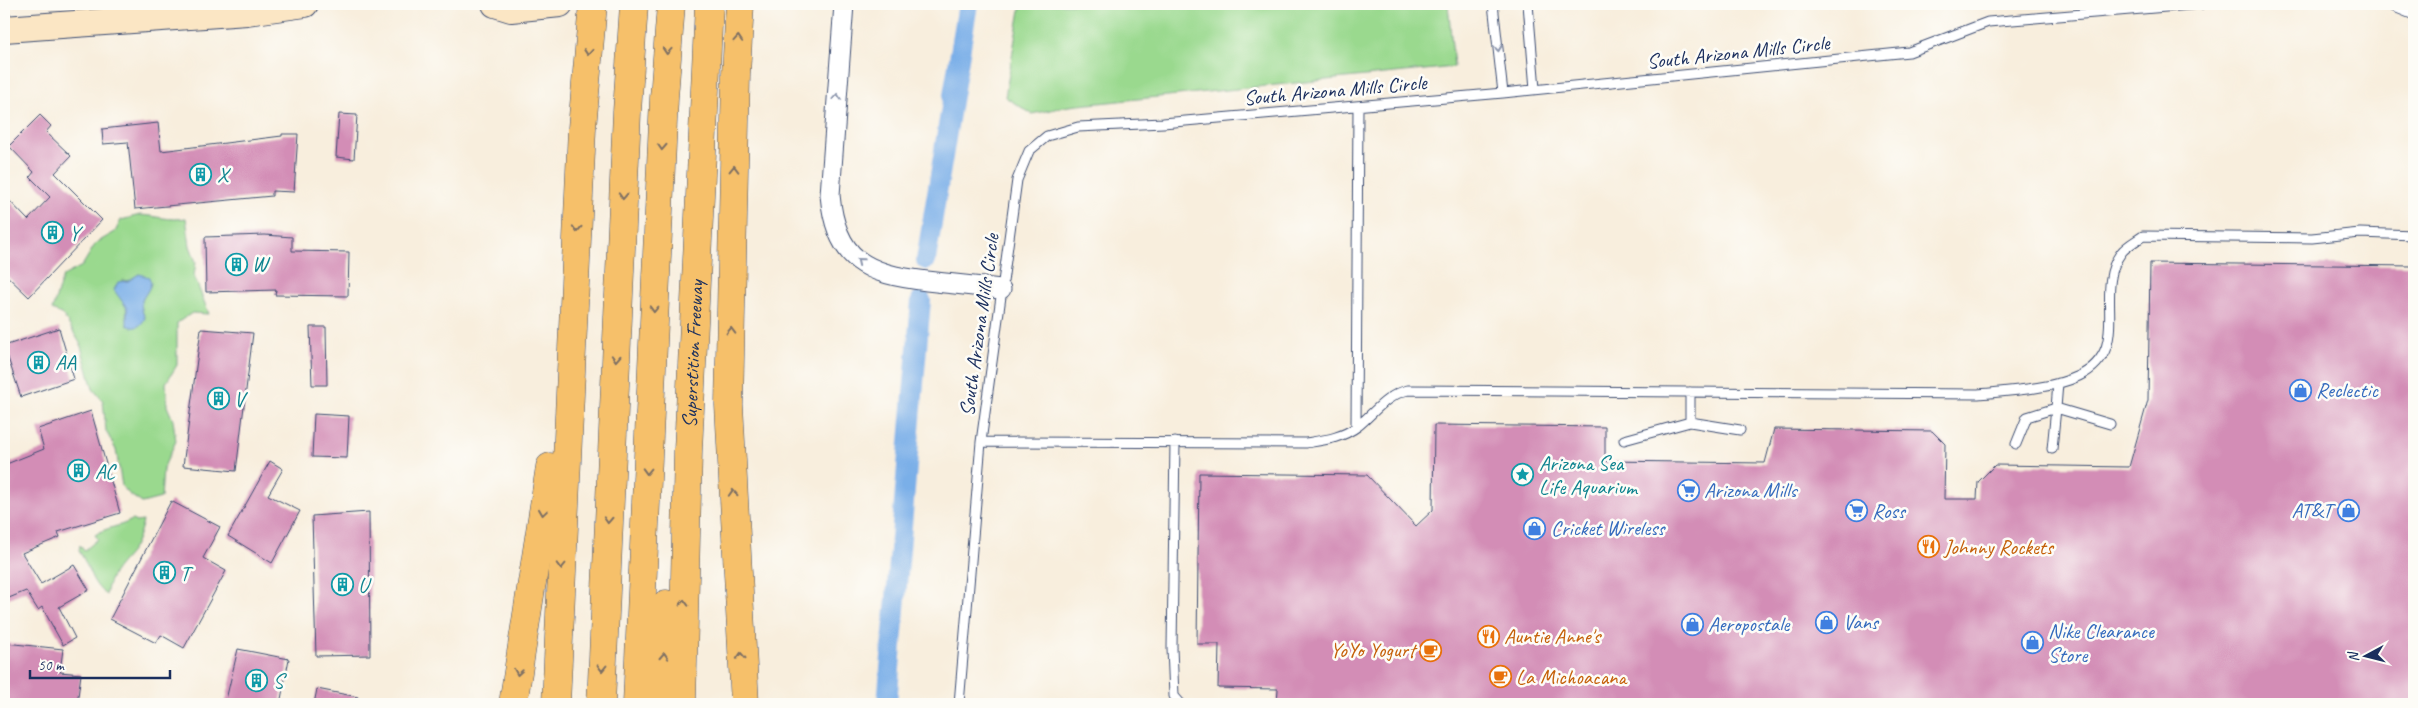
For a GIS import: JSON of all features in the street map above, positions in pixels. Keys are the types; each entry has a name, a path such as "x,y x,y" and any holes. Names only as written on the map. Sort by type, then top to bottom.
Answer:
{"highway":[{"path":"556,704 582,128 593,4"},
{"path":"601,704 627,112 634,4"},
{"path":"637,704 664,98 671,4"},
{"name":"Superstition Freeway","path":"682,704 688,451 709,4"},
{"path":"740,4 736,74 729,405 745,704"},
{"path":"661,704 666,604 672,378 704,84"},
{"path":"514,704 574,308"}],"main road":[{"path":"4,30 305,4"},
{"path":"495,4 511,9 560,4"}],"street":[{"path":"844,4 830,195 831,212 845,245 856,259 879,273 905,279 1001,289"}],"lane":[{"path":"1493,4 1503,93"},
{"path":"1528,4 1535,89"},
{"name":"South Arizona Mills Circle","path":"959,704 981,442 1017,180 1029,151 1047,136 1078,127 1163,123 1503,93 1909,52 1988,22 2202,4"},
{"path":"2386,4 2414,15"},
{"path":"1356,427 1358,106"},
{"path":"981,442 1306,443 1334,439 1356,427 1384,401 1408,390 1978,394 2058,383 2079,376 2100,362 2107,345 2110,315 2110,279 2122,252 2143,236 2312,238 2360,233 2414,236"},
{"path":"2052,448 2058,383"},
{"path":"1690,392 1690,422"},
{"path":"2016,444 2027,417 2056,408 2110,424"},
{"path":"1624,440 1690,422 1740,430"},
{"path":"1175,442 1172,648 1174,696 1181,704"}],"green space":[{"path":"1021,4 1448,4 1454,67 1069,106 1032,114 1005,97"},
{"path":"140,215 169,219 186,218 190,246 196,262 194,276 209,314 192,313 177,323 177,365 166,383 167,406 173,420 176,441 163,469 161,498 142,503 129,494 122,486 116,450 106,431 103,401 93,389 80,343 63,315 52,310 63,276 82,266 96,243 115,232 121,220","holes":["139,274 151,283 141,306 145,318 126,318 123,280 128,281"]},
{"path":"132,520 136,522 143,521 139,534 132,550 111,577 106,595 93,580 79,551 80,545 84,551 98,539 95,535"}],"water":[{"path":"139,274 149,277 151,283 141,306 145,318 140,325 133,327 127,325 127,308 114,290 118,282 128,281"}],"building":[{"path":"339,114 357,115 354,159 336,157"},
{"name":"Y","path":"40,115 51,126 46,132 71,156 55,173 102,220 29,297 4,273 4,195 28,220 50,197 30,177 34,172 9,146"},
{"name":"X","path":"158,123 161,151 282,136 282,134 298,134 294,192 272,191 272,196 135,209 128,142 103,144 102,129"},
{"path":"265,235 292,237 292,251 349,252 348,296 275,295 276,290 206,292 205,237"},
{"name":"Arizona Mills","path":"2150,263 2414,266 2414,704 1277,704 1278,689 1218,688 1219,644 1197,644 1199,473 1367,475 1416,526 1433,510 1434,425 1605,427 1605,461 1765,463 1774,429 1932,431 1945,444 1944,499 1977,499 1978,482 1995,465 2129,467 2148,400"},
{"path":"310,327 326,327 327,385 312,385"},
{"name":"AA","path":"59,328 74,379 21,397 4,346"},
{"name":"V","path":"201,329 253,333 236,471 183,466"},
{"path":"91,411 120,513 58,532 60,537 22,553 41,584 74,565 89,590 59,607 75,638 63,645 42,607 38,610 26,591 4,600 4,465 44,449 38,429"},
{"path":"314,414 349,416 347,458 312,457"},
{"path":"270,461 283,469 268,495 300,511 272,563 228,536"},
{"name":"T","path":"171,501 220,527 203,558 226,571 184,648 161,635 156,643 110,619"},
{"name":"U","path":"369,512 370,655 316,656 312,516"},
{"path":"5,643 63,649 60,672 81,674 77,704 4,704"},
{"name":"S","path":"238,649 289,659 280,704 225,704"},
{"path":"317,689 358,697 357,704 314,704"}],"waterway":[{"path":"926,260 968,4"},
{"path":"887,704 921,300"}],"place":[{"name":"X","path":"201,175"},
{"name":"Y","path":"53,233"},
{"name":"W","path":"236,264"},
{"name":"AA","path":"39,362"},
{"name":"Reclectic","path":"2300,390"},
{"name":"V","path":"218,399"},
{"name":"AC","path":"79,471"},
{"name":"Arizona Sea Life Aquarium","path":"1523,475"},
{"name":"Arizona Mills","path":"1688,490"},
{"name":"AT&T","path":"2348,510"},
{"name":"Ross","path":"1856,511"},
{"name":"Cricket Wireless","path":"1535,528"},
{"name":"Johnny Rockets","path":"1928,547"},
{"name":"T","path":"164,573"},
{"name":"U","path":"342,585"},
{"name":"Vans","path":"1827,622"},
{"name":"Aeropostale","path":"1692,624"},
{"name":"Auntie Anne's","path":"1488,636"},
{"name":"Nike Clearance Store","path":"2032,643"},
{"name":"YoYo Yogurt","path":"1431,650"},
{"name":"La Michoacana","path":"1500,677"},
{"name":"S","path":"257,681"}]}
